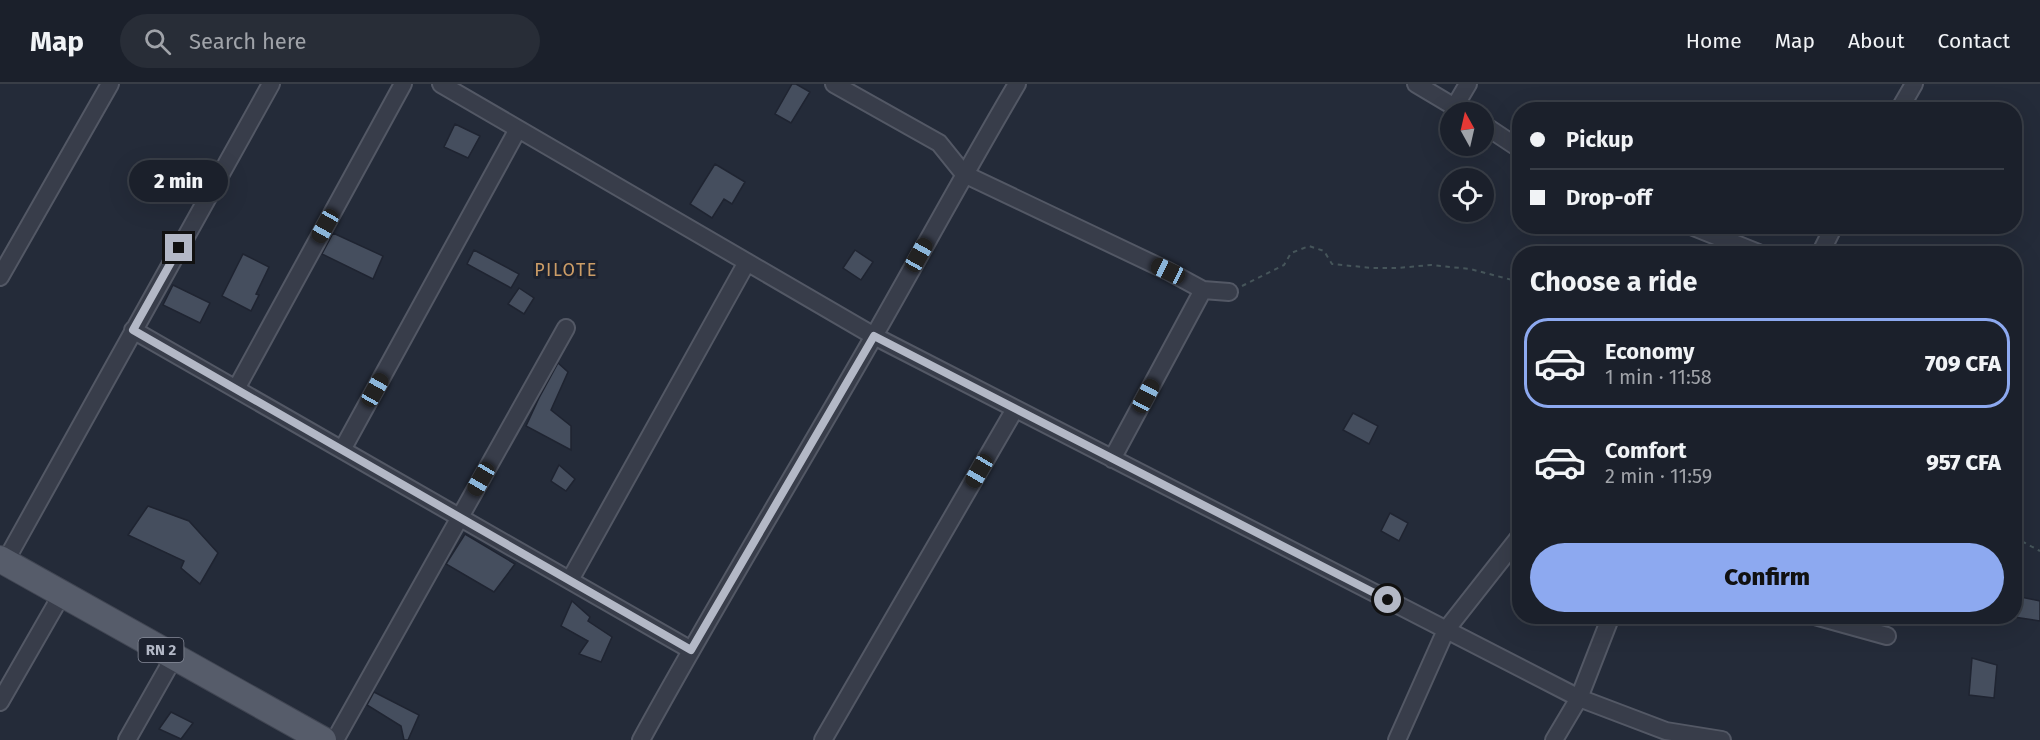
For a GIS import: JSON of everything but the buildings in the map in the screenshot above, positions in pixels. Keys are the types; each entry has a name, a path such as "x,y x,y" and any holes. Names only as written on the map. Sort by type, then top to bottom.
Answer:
{"main road":[{"name":"RN 2","path":"3,560 174,657 291,732 323,740"}],"street":[{"path":"0,277 110,84"},
{"path":"3,560 271,84"},
{"path":"236,389 403,84"},
{"path":"441,84 874,336 1112,459 1579,698 1666,730 1722,740"},
{"path":"834,84 939,143 963,174 1168,271 1203,290 1229,292"},
{"path":"641,740 874,336 963,174 1017,84"},
{"path":"1416,84 1447,102"},
{"path":"1462,102 1468,84"},
{"path":"1904,102 1914,84"},
{"path":"342,450 518,129"},
{"path":"1494,132 1512,144"},
{"path":"1711,234 1741,246"},
{"path":"570,580 747,262"},
{"path":"1112,459 1203,290"},
{"path":"335,740 566,328"},
{"path":"133,330 691,650"},
{"path":"824,740 1015,409"},
{"path":"1397,740 1446,630 1512,546"},
{"path":"0,702 62,594"},
{"path":"1554,740 1579,698 1608,624"},
{"path":"1844,624 1887,636"},
{"path":"127,740 174,657"}],"path":[{"path":"1229,292 1284,265 1291,253 1309,246 1324,251 1332,264 1397,268 1431,265 1470,268 1512,280"},
{"path":"2022,541 2040,551"}],"district":[{"name":"PILOTE","path":"566,270"}],"route":[{"path":"179,248 133,330 691,650 874,336 1388,600"}]}
